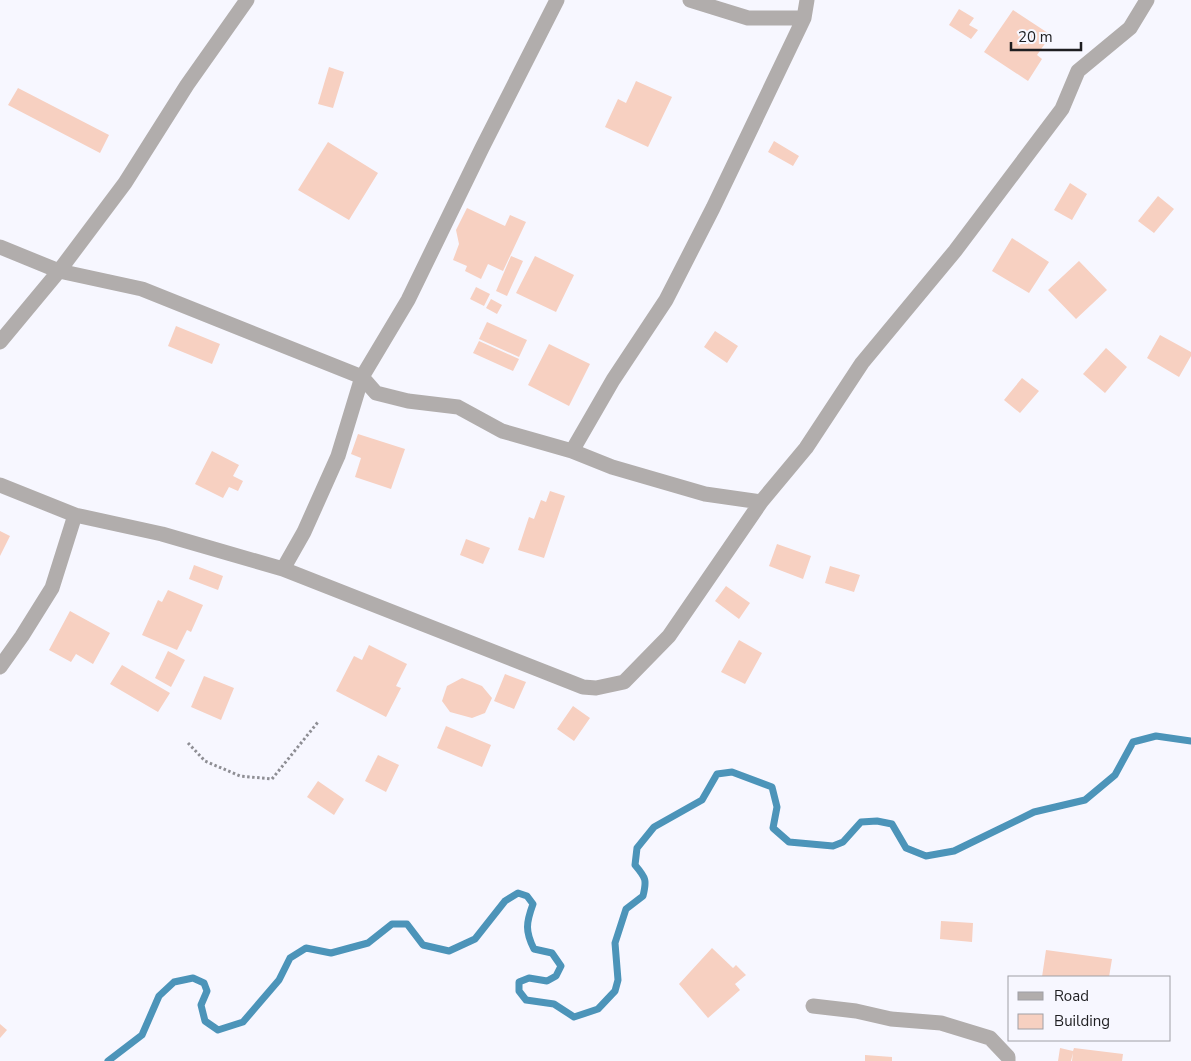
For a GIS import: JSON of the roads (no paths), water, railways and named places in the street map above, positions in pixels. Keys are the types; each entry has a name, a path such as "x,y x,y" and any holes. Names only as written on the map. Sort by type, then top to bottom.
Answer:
{"street":[{"path":"0,342 59,271 125,183 187,85 247,0"},
{"path":"283,569 304,532 338,456 362,377 408,300 557,0"},
{"path":"690,0 748,18 804,18"},
{"path":"572,451 613,380 666,300 713,208 804,18 807,0"},
{"path":"0,484 75,515 162,534 283,569 583,687 596,688 624,682 669,636 761,502 806,448 862,363 955,251 1062,109 1078,71 1130,28 1147,0"},
{"path":"0,247 59,271 142,289 362,377 376,393 408,401 458,407 502,431 572,451 612,467 704,494 761,502"},
{"path":"0,667 52,588 75,515"},
{"path":"813,1006 856,1011 891,1019 941,1023 990,1038 1008,1057 1008,1061"}],"waterway":[{"path":"108,1061 142,1035 159,996 174,982 193,978 204,983 207,991 201,1005 205,1021 218,1030 243,1022 279,980 290,958 306,948 331,953 368,943 392,924 407,924 423,945 449,951 475,939 505,901 518,893 527,896 533,904 529,917 528,932 534,949 552,953 561,966 556,976 547,981 529,978 519,982 519,991 526,1000 554,1004 574,1017 598,1009 615,991 618,980 615,943 626,909 643,896 645,879 635,865 637,848 654,827 702,800 717,774 732,772 772,787 777,807 773,828 789,842 833,846 843,842 861,822 877,821 892,824 906,848 926,856 954,851 1034,812 1085,800 1115,775 1133,742 1156,736 1191,741"}]}
